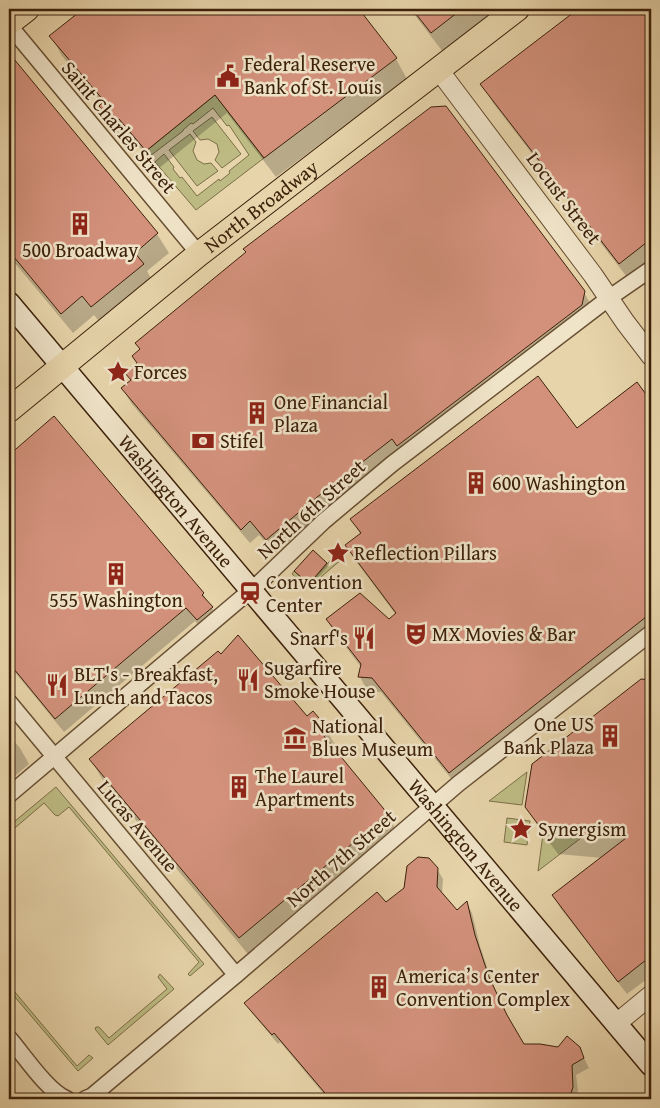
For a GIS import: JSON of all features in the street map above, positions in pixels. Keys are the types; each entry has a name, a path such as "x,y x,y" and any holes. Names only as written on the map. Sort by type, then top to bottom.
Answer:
{"main road":[{"path":"9,24 27,9"},
{"name":"North Broadway","path":"9,410 199,254 517,9"},
{"name":"Washington Avenue","path":"9,303 651,1065"}],"street":[{"name":"Saint Charles Street","path":"9,24 199,254"},
{"name":"Locust Street","path":"438,69 593,275 651,356"},
{"name":"North 6th Street","path":"9,794 250,590 324,521 392,464 609,298 651,269"},
{"name":"North 7th Street","path":"85,1099 92,1096 236,975 458,784 651,633"},
{"name":"Lucas Avenue","path":"9,702 236,975"},
{"path":"617,1024 651,995"},
{"path":"9,1038 50,1086 67,1099"}],"shaded area":[{"path":"215,95 264,158 196,210 155,162 164,154 180,178 182,177 197,196 219,179 220,181 249,155 229,125 227,126 213,108 150,156 146,151"},
{"path":"212,117 241,154 222,168 215,160 219,152 217,144 208,139 200,140 193,131"},
{"path":"190,134 196,142 193,151 197,160 204,164 211,163 218,171 197,186 169,150"},
{"path":"337,553 342,559 308,588 292,574 294,571 309,584"},
{"path":"527,772 522,805 489,801"},
{"path":"56,787 204,964 190,976 188,974 199,962 69,807 58,816 44,803 9,833 9,826"},
{"path":"507,818 530,821 527,845 504,842"},
{"path":"543,834 581,838 538,871"},
{"path":"160,974 174,989 108,1045 95,1029 96,1027 99,1027 109,1038 167,989 158,977"},
{"path":"9,985 77,1066 89,1055 93,1058 78,1071 9,990"}],"building":[{"name":"Federal Reserve Bank of St. Louis","path":"83,9 359,9 397,58 264,158 215,95 146,151 119,119 114,124 99,106 104,101 49,36"},
{"path":"412,9 462,9 431,33"},
{"path":"578,9 651,9 651,239 619,264 480,84"},
{"name":"500 Broadway","path":"9,53 158,233 135,253 144,264 91,307 82,296 61,314 9,251"},
{"path":"446,106 585,291 582,305 397,446 392,439 266,540 250,521 241,530 121,388 131,380 125,373 137,363 132,356 140,349 135,343 246,252 243,249 431,107"},
{"path":"538,376 577,428 637,382 651,401 651,613 449,773 372,678 358,677 361,664 326,619 360,593 389,619 396,613 345,545 361,533 350,519"},
{"path":"54,416 204,593 202,595 213,607 197,620 186,608 55,719 9,663 9,455"},
{"path":"313,550 327,563 309,584 294,571"},
{"name":"The Laurel Apartments","path":"238,635 307,716 313,711 325,725 319,730 388,814 239,938 89,759 218,651 221,654"},
{"path":"641,679 651,680 651,956 618,982 552,895 626,838 543,831 525,807 532,764"},
{"name":"America’s Center Convention Complex","path":"418,857 429,858 438,868 437,887 457,910 467,901 475,935 489,977 507,1015 524,1044 558,1047 567,1036 580,1047 584,1058 572,1065 573,1087 569,1099 330,1099 274,1033 272,1035 244,1003 377,892 386,902 404,888 407,866"}],"place":[{"name":"Federal Reserve Bank of St. Louis","path":"228,76"},
{"name":"500 Broadway","path":"80,224"},
{"name":"Forces","path":"118,372"},
{"name":"One Financial Plaza","path":"257,413"},
{"name":"Stifel","path":"203,441"},
{"name":"600 Washington","path":"476,483"},
{"name":"Reflection Pillars","path":"338,553"},
{"name":"555 Washington","path":"116,574"},
{"name":"Convention Center","path":"250,593"},
{"name":"MX Movies & Bar","path":"416,634"},
{"name":"Snarf's","path":"364,638"},
{"name":"Sugarfire Smoke House","path":"248,680"},
{"name":"BLT's - Breakfast, Lunch and Tacos","path":"57,685"},
{"name":"One US Bank Plaza","path":"610,736"},
{"name":"National Blues Museum","path":"295,738"},
{"name":"The Laurel Apartments","path":"239,787"},
{"name":"Synergism","path":"521,829"},
{"name":"America’s Center Convention Complex","path":"379,987"}]}
